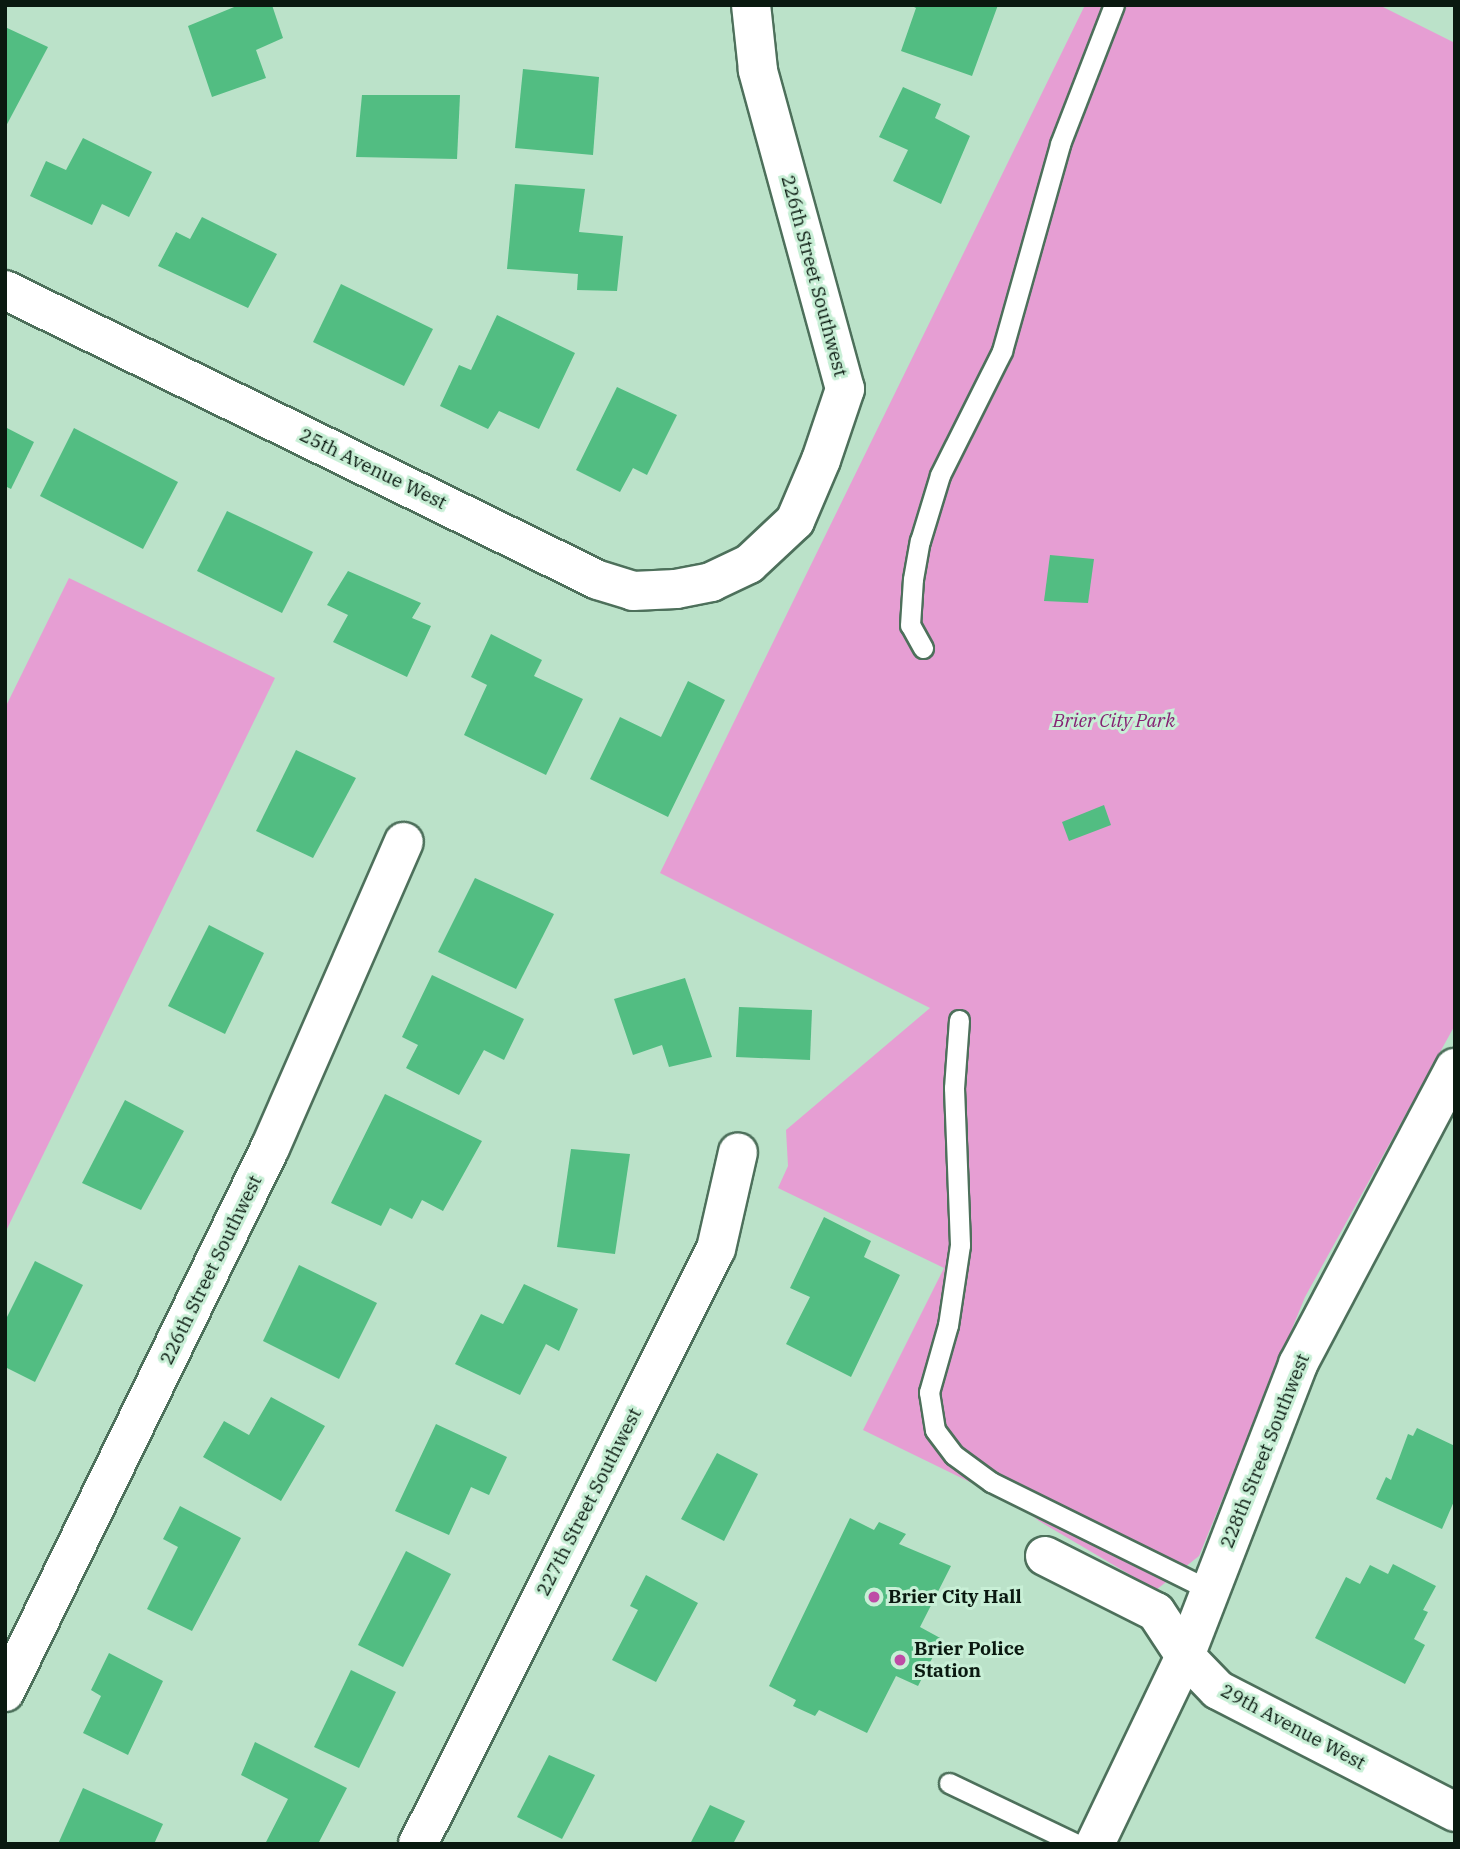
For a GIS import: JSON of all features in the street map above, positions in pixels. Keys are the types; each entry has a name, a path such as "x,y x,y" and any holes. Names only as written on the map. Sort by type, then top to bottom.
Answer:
{"street":[{"path":"735,5 751,6"},
{"name":"226th Street Southwest","path":"749,564 795,521 821,460 845,389 758,70 751,6"},
{"name":"25th Avenue West","path":"5,290 598,580 633,590 676,589 711,582 749,564"},
{"name":"226th Street Southwest","path":"5,1692 270,1148 404,842"},
{"name":"228th Street Southwest","path":"1095,1844 1185,1656 1298,1364 1455,1068"},
{"name":"227th Street Southwest","path":"418,1844 716,1249 738,1152"},
{"name":"29th Avenue West","path":"1045,1556 1156,1612 1185,1656 1218,1689 1455,1812"}],"lane":[{"path":"923,648 910,625 913,579 920,541 940,475 1002,351 1060,144 1114,5"},
{"path":"960,1020 954,1088 960,1245 948,1325 929,1392 935,1430 954,1455 991,1482 1210,1590"},
{"path":"949,1783 1077,1844"}],"green space":[{"name":"Brier City Park","path":"1085,5 1379,5 1455,43 1455,1025 1305,1297 1199,1556 1156,1590 1039,1521 1023,1508 863,1430 944,1268 778,1188 788,1166 786,1130 930,1008 660,873"},
{"path":"69,578 275,678 5,1233 5,708"}],"building":[{"path":"239,5 272,5 283,38 256,50 266,78 212,97 188,26"},
{"path":"910,5 998,5 972,76 901,51 916,8"},
{"path":"5,27 48,47 5,128"},
{"path":"523,69 599,77 593,155 515,148"},
{"path":"903,87 941,104 935,118 970,136 941,204 893,181 908,150 879,137"},
{"path":"362,95 460,95 457,159 356,157"},
{"path":"83,138 152,172 129,217 102,204 92,225 30,196 46,161 66,170"},
{"path":"515,184 585,189 579,232 623,236 617,291 577,290 578,274 507,269"},
{"path":"202,217 277,254 248,308 158,266 176,232 190,239"},
{"path":"341,284 433,329 404,386 313,342"},
{"path":"497,315 575,353 539,429 499,411 488,429 440,406 459,365 471,370"},
{"path":"617,387 677,415 647,475 633,468 620,492 576,470"},
{"path":"5,427 34,442 11,489 5,486"},
{"path":"74,428 178,482 143,549 40,496"},
{"path":"227,511 313,552 282,613 197,571"},
{"path":"1050,555 1094,559 1088,603 1044,601"},
{"path":"348,571 421,603 412,618 431,626 407,677 333,642 348,615 327,605"},
{"path":"491,634 542,660 534,676 583,699 546,775 464,735 487,685 471,677"},
{"path":"688,681 725,700 668,817 590,779 620,717 661,737"},
{"path":"296,750 356,778 313,858 256,831"},
{"path":"1104,805 1111,825 1069,841 1062,822"},
{"path":"475,878 554,914 516,989 438,952"},
{"path":"209,925 264,953 225,1034 168,1006"},
{"path":"432,975 524,1019 504,1060 484,1050 459,1095 406,1068 418,1045 402,1037"},
{"path":"685,978 712,1057 669,1067 662,1045 633,1055 614,999"},
{"path":"739,1007 812,1010 810,1060 736,1057"},
{"path":"385,1094 482,1141 443,1211 422,1200 412,1219 390,1208 381,1226 331,1203"},
{"path":"125,1100 184,1131 141,1210 82,1183"},
{"path":"571,1149 630,1154 615,1254 557,1247"},
{"path":"824,1217 871,1241 864,1257 900,1275 851,1377 786,1344 810,1297 790,1288"},
{"path":"35,1261 83,1285 35,1382 5,1367 5,1321"},
{"path":"299,1265 377,1303 339,1379 263,1341"},
{"path":"524,1284 578,1309 559,1351 546,1344 520,1395 455,1364 481,1314 503,1324"},
{"path":"271,1397 325,1426 281,1501 203,1457 224,1421 249,1435"},
{"path":"436,1424 507,1457 489,1495 471,1487 449,1535 395,1511"},
{"path":"1417,1428 1455,1446 1455,1499 1442,1529 1376,1499 1386,1477 1391,1480 1408,1434 1413,1436"},
{"path":"717,1453 758,1474 724,1541 681,1519"},
{"path":"180,1506 241,1538 192,1631 147,1609 178,1547 163,1539"},
{"name":"Brier City Hall","path":"850,1518 874,1530 879,1522 906,1534 899,1544 951,1566 920,1627 942,1639 918,1686 896,1676 867,1733 819,1710 815,1716 793,1706 796,1700 769,1686"},
{"path":"406,1551 451,1574 403,1667 358,1645"},
{"path":"1393,1564 1436,1586 1423,1610 1428,1612 1414,1639 1425,1645 1405,1684 1315,1638 1346,1577 1360,1584 1370,1565 1388,1574"},
{"path":"646,1575 698,1603 656,1682 612,1660 638,1610 630,1606"},
{"path":"109,1653 163,1681 128,1755 83,1733 101,1696 91,1690"},
{"path":"351,1670 396,1692 359,1768 314,1747"},
{"path":"255,1742 347,1788 318,1844 265,1844 288,1799 241,1775"},
{"path":"549,1755 595,1775 562,1839 517,1817"},
{"path":"83,1788 163,1824 154,1844 58,1844"},
{"path":"710,1805 745,1821 733,1844 690,1844"}],"place":[{"name":"Brier City Hall","path":"874,1597"},
{"name":"Brier Police Station","path":"900,1660"}]}
